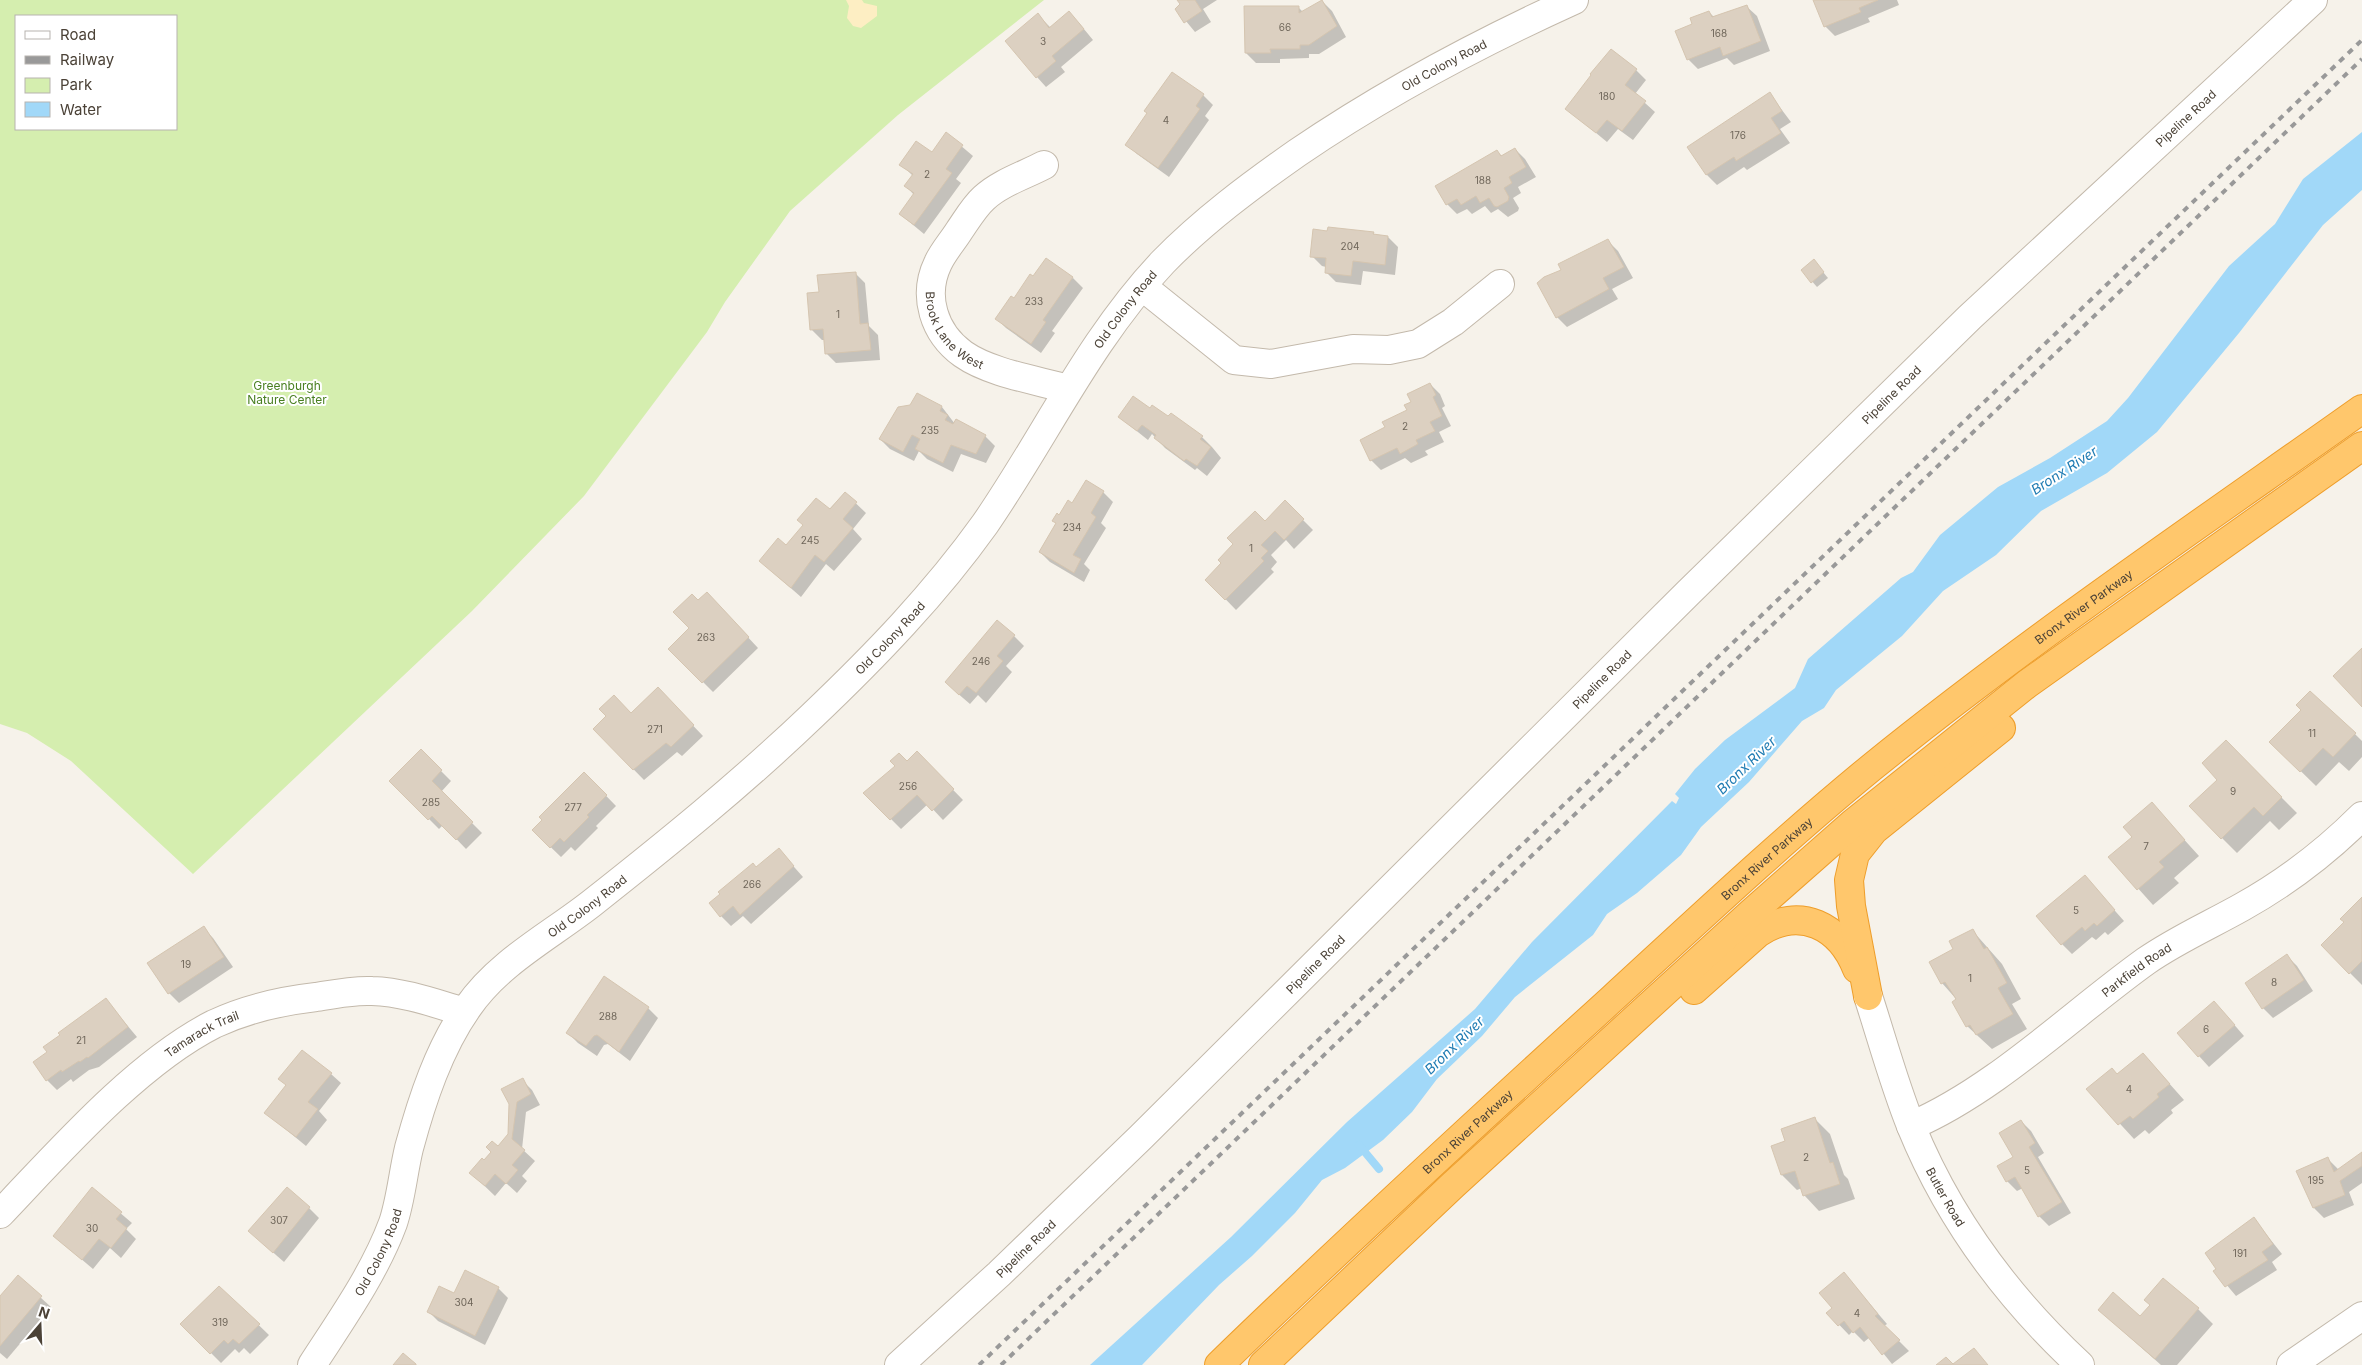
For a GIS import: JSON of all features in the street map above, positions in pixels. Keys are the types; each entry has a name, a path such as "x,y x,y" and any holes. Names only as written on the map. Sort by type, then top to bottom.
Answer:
{"highway":[{"name":"Bronx River Parkway","path":"1219,1365 1299,1287 1557,1048 1779,847 1867,771 2018,654 2362,409"},
{"path":"1263,1365 1384,1249 1751,912 1888,794 2019,690 2362,446"},
{"path":"1868,996 1849,891 1850,871 1860,846 1874,830 2015,716 2177,578"},
{"path":"1589,1062 1687,996 1758,933 1766,928 1790,921 1800,920 1819,925 1838,938 1851,954 1868,996"}],"street":[{"name":"Old Colony Road","path":"312,1365 354,1298 386,1240 395,1217 408,1150 448,1040 464,1012 481,989 518,956 585,908 709,811 863,666 915,611 985,523 1068,389 1143,287 1177,248 1264,176 1394,91 1466,52 1574,0"},
{"name":"Pipeline Road","path":"899,1365 999,1274 1140,1137 1680,600 1970,317 2313,0"},
{"name":"Brook Lane West","path":"1044,165 1014,179 984,198 937,264 930,297 933,315 940,329 963,354 975,361 998,369 1068,389"},
{"path":"1143,287 1234,360 1271,364 1353,348 1389,350 1418,344 1453,322 1500,284"},
{"name":"Parkfield Road","path":"1911,1126 1927,1119 1996,1076 2147,960 2186,936 2242,907 2282,883 2362,816"},
{"name":"Tamarack Trail","path":"0,1214 112,1100 167,1053 216,1024 262,1006 317,996 371,990 417,998 464,1012"},
{"name":"Butler Road","path":"1868,996 1911,1126 1937,1182 1990,1265 2036,1323 2080,1365"},
{"path":"2291,1365 2362,1316"}],"green space":[{"name":"Greenburgh Nature Center","path":"0,0 1044,0 898,115 790,211 725,302 707,332 584,496 472,611 193,874 71,761 27,733 0,724"}],"sand":[{"path":"846,0 862,0 864,3 877,6 877,16 861,28 853,26 847,18 849,6"}],"water":[{"name":"Bronx River","path":"2362,132 2362,190 2323,225 2239,333 2157,432 2107,473 2041,511 1996,555 1943,591 1902,636 1836,690 1824,708 1802,721 1749,782 1701,827 1681,855 1637,893 1607,914 1593,935 1515,997 1482,1036 1437,1079 1412,1112 1383,1140 1345,1168 1322,1180 1295,1213 1252,1256 1219,1285 1142,1365 1090,1365 1231,1237 1347,1122 1475,1009 1532,942 1672,801 1676,804 1679,798 1675,794 1695,769 1725,740 1795,688 1808,659 1901,578 1913,572 1940,535 1998,487 2050,458 2107,421 2128,398 2229,266 2275,224 2303,179"}],"building":[{"path":"1177,0 1195,0 1202,11 1184,23 1175,9 1180,4"},
{"path":"1322,0 1337,26 1309,45 1300,45 1300,49 1270,49 1271,53 1245,53 1244,6 1299,6 1299,13"},
{"path":"1813,0 1878,0 1859,8 1861,12 1824,27"},
{"path":"1747,5 1761,41 1723,56 1720,47 1687,60 1675,31 1692,24 1690,18 1709,11 1712,17"},
{"path":"1069,11 1084,29 1052,56 1056,61 1036,78 1005,41 1038,13 1049,28"},
{"path":"1611,49 1637,69 1625,85 1646,101 1622,131 1607,120 1596,133 1565,109"},
{"path":"1172,72 1204,94 1196,106 1200,109 1158,168 1125,145 1147,113 1144,111"},
{"path":"1770,92 1782,111 1771,118 1781,133 1736,161 1734,157 1706,175 1687,147"},
{"path":"946,132 963,145 946,169 952,173 914,225 899,214 914,193 904,186 913,174 899,165 916,141 932,152"},
{"path":"1515,148 1526,167 1509,177 1512,183 1504,188 1509,197 1508,201 1497,207 1494,206 1489,198 1480,203 1476,196 1461,205 1457,199 1446,205 1435,186 1497,150 1501,156"},
{"path":"1328,227 1374,232 1373,234 1388,236 1385,265 1353,261 1351,276 1325,273 1326,258 1310,257 1313,229 1327,231"},
{"path":"1608,239 1624,267 1603,278 1609,289 1556,318 1537,283 1544,277 1561,270 1558,264"},
{"path":"1046,258 1073,277 1043,320 1046,322 1031,344 995,319 1011,296 1014,298 1030,274 1033,276"},
{"path":"1814,259 1824,272 1811,283 1801,270"},
{"path":"856,272 860,324 868,323 871,350 825,354 823,329 810,330 807,293 819,292 817,275"},
{"path":"1430,383 1436,395 1433,397 1442,416 1430,422 1435,431 1416,440 1418,444 1400,454 1397,448 1370,461 1360,440 1385,427 1382,422 1407,410 1404,405 1411,402 1407,394"},
{"path":"917,393 942,406 940,411 948,415 945,420 953,424 956,419 986,435 976,454 951,445 943,463 915,449 920,439 912,435 903,452 879,439 898,407 910,405"},
{"path":"1133,396 1150,408 1152,405 1168,416 1171,413 1203,436 1200,439 1211,447 1197,466 1186,459 1184,461 1154,438 1156,435 1142,425 1137,431 1118,417"},
{"path":"1086,480 1104,491 1091,513 1096,517 1073,555 1081,559 1074,573 1039,552 1056,523 1052,521 1057,513 1059,515 1068,500 1072,503"},
{"path":"845,492 857,502 843,519 853,528 824,562 815,555 791,588 759,561 778,538 786,545 803,525 797,520 816,498 830,509"},
{"path":"1285,500 1304,519 1284,540 1275,531 1261,545 1268,551 1261,558 1264,561 1225,600 1205,580 1221,563 1218,560 1233,544 1227,538 1255,511 1265,521"},
{"path":"707,592 749,637 702,683 668,649 689,628 673,612 692,594 698,600"},
{"path":"997,620 1015,635 997,656 1003,661 976,693 967,686 959,695 945,682"},
{"path":"2362,648 2362,707 2333,676"},
{"path":"658,687 694,725 671,747 666,743 633,770 593,729 606,716 599,709 614,695 631,713"},
{"path":"2310,691 2356,733 2333,757 2323,748 2300,772 2269,742 2301,710 2296,705"},
{"path":"2226,740 2282,797 2263,816 2254,807 2221,839 2189,806 2217,780 2202,763"},
{"path":"421,749 442,770 432,781 473,822 456,840 432,816 428,820 389,781"},
{"path":"917,751 954,789 932,811 917,795 890,820 863,793 895,766 890,761 899,753 907,761"},
{"path":"584,772 607,795 587,815 589,817 564,842 560,838 550,848 532,830 542,820 539,817"},
{"path":"2152,802 2185,840 2159,862 2164,867 2137,890 2108,857 2132,837 2123,827"},
{"path":"779,848 794,866 740,915 733,906 720,917 709,903 720,894 718,892 753,863 756,867"},
{"path":"2085,875 2115,910 2097,926 2094,923 2085,931 2082,927 2061,945 2036,916"},
{"path":"2362,897 2362,961 2349,974 2321,945 2344,922 2340,919"},
{"path":"204,926 224,957 168,994 147,963"},
{"path":"1973,929 1984,949 1987,947 2007,983 1998,988 2013,1014 1976,1035 1970,1025 1966,1027 1952,1002 1956,999 1945,982 1941,984 1929,962 1953,949 1949,941"},
{"path":"2287,954 2304,980 2262,1009 2245,983"},
{"path":"604,976 649,1007 619,1052 597,1035 586,1046 566,1033"},
{"path":"106,998 128,1027 88,1058 79,1061 62,1072 61,1070 46,1081 33,1062 47,1052 43,1047 60,1035 58,1033"},
{"path":"2214,1001 2235,1025 2198,1057 2177,1033"},
{"path":"302,1050 332,1073 308,1102 318,1109 296,1137 264,1113 286,1085 278,1079"},
{"path":"2143,1053 2170,1084 2157,1094 2159,1097 2133,1119 2130,1116 2118,1125 2086,1089 2112,1068 2117,1074"},
{"path":"523,1078 531,1094 517,1102 512,1139 525,1150 512,1165 518,1170 506,1184 495,1174 485,1186 469,1173 482,1158 484,1160 491,1152 486,1147 492,1141 498,1146 508,1134 509,1104 501,1089"},
{"path":"1815,1117 1830,1163 1833,1162 1840,1184 1803,1196 1795,1171 1781,1175 1771,1146 1785,1141 1781,1129"},
{"path":"2021,1120 2035,1143 2029,1147 2062,1202 2038,1217 2015,1177 2006,1182 1997,1166 2013,1157 1999,1133"},
{"path":"2362,1152 2362,1166 2340,1181 2345,1195 2313,1208 2296,1171 2328,1157 2334,1172"},
{"path":"92,1187 122,1212 116,1219 127,1228 111,1248 99,1239 82,1260 53,1236"},
{"path":"287,1187 310,1207 273,1253 248,1231"},
{"path":"2254,1217 2273,1244 2262,1252 2268,1260 2225,1287 2213,1271 2216,1269 2205,1253"},
{"path":"465,1270 499,1287 475,1336 427,1312 439,1286 454,1293"},
{"path":"1844,1272 1878,1314 1875,1316 1900,1340 1882,1355 1860,1327 1853,1333 1844,1321 1838,1326 1826,1313 1832,1308 1819,1293"},
{"path":"18,1275 42,1296 0,1346 0,1296"},
{"path":"2163,1278 2199,1308 2155,1359 2098,1310 2113,1292 2140,1316 2150,1305 2144,1300"},
{"path":"219,1286 260,1324 239,1344 233,1339 228,1344 224,1340 210,1354 180,1324"},
{"path":"1974,1348 1988,1365 1936,1365 1946,1357 1953,1364"},
{"path":"403,1353 416,1364 416,1365 393,1365"}],"waterway":[{"path":"1359,1145 1379,1169"}],"railway":[{"path":"979,1365 2362,40"},
{"path":"1001,1365 2362,59"}]}
